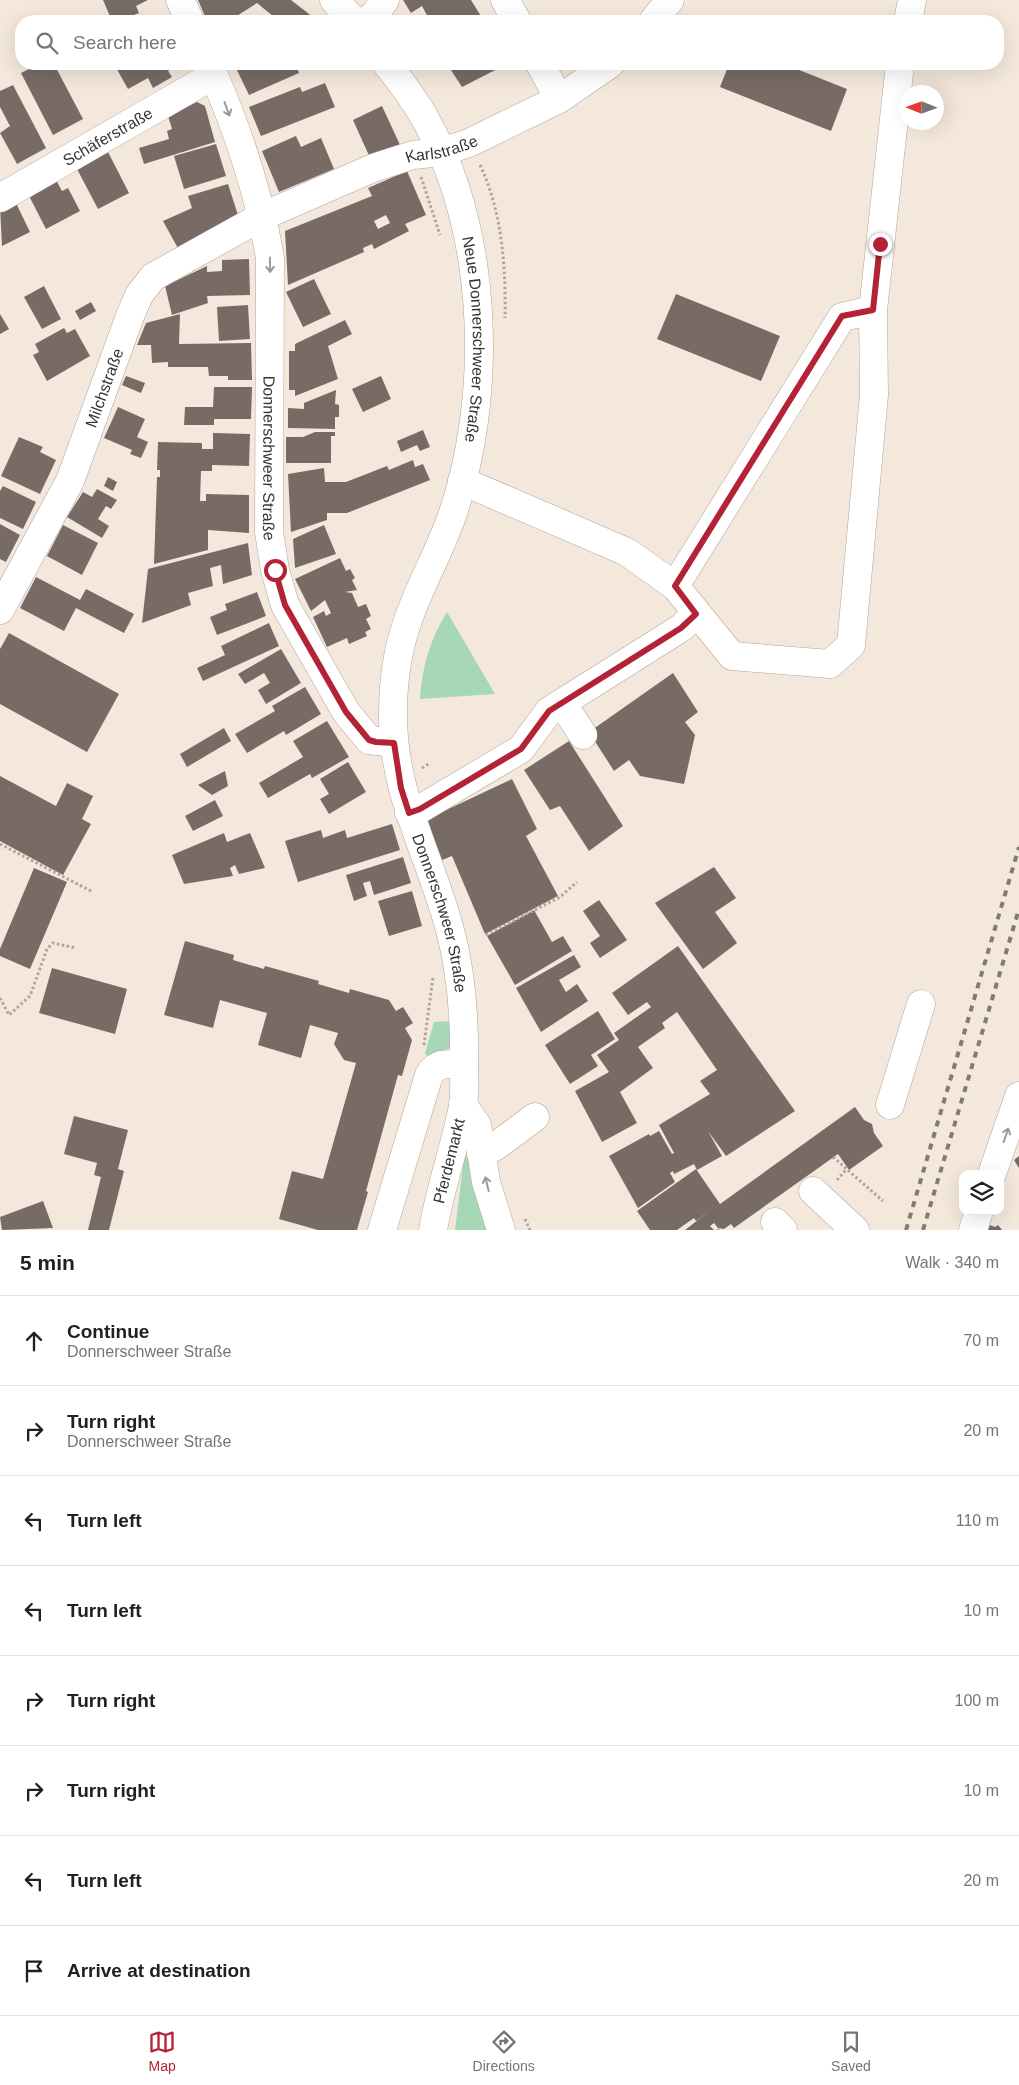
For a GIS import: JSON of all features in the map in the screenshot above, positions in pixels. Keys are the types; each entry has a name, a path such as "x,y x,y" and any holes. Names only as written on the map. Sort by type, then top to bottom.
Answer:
{"street":[{"path":"180,0 187,15"},
{"path":"334,0 348,15"},
{"path":"374,15 385,0"},
{"path":"505,0 514,15"},
{"path":"658,15 670,0"},
{"path":"909,15 912,0"},
{"name":"Schäferstraße","path":"0,198 211,70"},
{"name":"Donnerschweer Straße","path":"211,70 263,216 270,258 269,532 275,570 285,605 346,712 369,740 394,743 401,788 450,929 460,980 464,1065 463,1104"},
{"name":"Neue Donnerschweer Straße","path":"391,70 428,124 454,186 466,232 476,302 478,359 476,400 462,482 452,516 407,622 401,643 394,686 394,743"},
{"path":"543,70 559,99"},
{"name":"Karlstraße","path":"263,216 374,168 413,155 441,152 469,143 559,99 601,70"},
{"path":"462,482 627,552 675,586 732,656 830,664 851,645 874,395 873,310 899,70"},
{"name":"Milchstraße","path":"0,610 70,481 139,295 153,277 263,216"},
{"path":"675,586 842,316 873,310"},
{"path":"409,813 426,806 521,749 549,711 681,628 696,614"},
{"path":"562,703 583,735"},
{"path":"890,1105 921,1004"},
{"path":"382,1230 429,1075 433,1068 440,1065 464,1065"},
{"path":"993,1170 1019,1096"},
{"name":"Pferdemarkt","path":"463,1104 477,1125 486,1182 501,1230"},
{"name":"Pferdemarkt","path":"433,1230 463,1104"},
{"path":"481,1154 496,1146 535,1117"},
{"path":"813,1191 855,1230"},
{"path":"973,1230 978,1215"}],"path":[{"path":"469,143 486,178 499,230 505,284 505,319"},
{"path":"0,844 93,892"},
{"path":"486,935 560,897 577,882"},
{"path":"0,998 9,1015 30,996 47,949 53,943 76,948"},
{"path":"833,1157 883,1201"},
{"path":"523,1213 530,1230"}],"green space":[{"path":"447,612 495,694 420,699 428,654 436,632"},
{"path":"451,1021 450,1048 427,1056 425,1053 434,1022"},
{"path":"464,1157 470,1157 487,1230 455,1230"}],"building":[{"path":"103,0 148,0 136,6 139,13 134,15 109,15"},
{"path":"198,0 291,0 310,15 272,15 257,3 238,15 204,15"},
{"path":"403,0 471,0 480,15 427,15 422,6 411,13"},
{"path":"27,70 57,70 83,119 53,135 21,73"},
{"path":"117,70 170,70 168,71 172,77 153,88 148,78 128,89"},
{"path":"237,70 298,70 299,73 249,95"},
{"path":"451,70 495,70 462,87"},
{"path":"727,70 799,70 847,89 831,131 720,87"},
{"path":"325,83 335,107 261,136 249,107 300,87 302,92"},
{"path":"13,85 46,148 17,164 0,133 10,126 0,107 0,91"},
{"path":"197,102 205,106 215,142 144,164 139,148 169,139 167,131 172,129 168,116"},
{"path":"382,106 401,147 371,160 353,120"},
{"path":"296,136 301,147 321,138 334,169 279,192 262,151"},
{"path":"216,144 226,176 184,189 174,156"},
{"path":"107,150 129,193 98,209 76,167"},
{"path":"407,171 426,215 405,224 409,231 374,249 372,244 363,248 364,252 288,285 285,231 372,196 368,188","holes":["386,215 390,223 378,229 374,221"]},
{"path":"55,178 62,191 68,188 80,211 46,229 27,192"},
{"path":"228,184 238,215 180,252 163,221 192,208 188,196"},
{"path":"14,199 30,232 2,246 0,206"},
{"path":"249,259 250,295 207,296 208,303 172,315 165,286 207,266 207,272 222,271 222,260"},
{"path":"314,279 331,314 303,327 286,292"},
{"path":"44,286 61,319 42,329 24,297"},
{"path":"676,294 780,336 761,381 657,339"},
{"path":"91,302 96,311 80,320 75,311"},
{"path":"248,305 250,339 219,341 217,307"},
{"path":"0,314 9,329 0,334"},
{"path":"180,314 179,344 251,343 252,380 228,380 228,376 209,376 208,367 168,367 168,362 152,363 151,345 137,345 146,323"},
{"path":"345,320 352,334 328,346 338,379 295,396 295,390 289,390 289,351 295,351 295,344"},
{"path":"64,328 67,333 75,329 90,356 47,381 33,355 39,352 35,344"},
{"path":"126,376 145,383 141,393 122,385"},
{"path":"381,376 391,399 363,412 352,389"},
{"path":"214,387 252,387 251,419 214,419 214,425 184,425 185,407 213,407"},
{"path":"336,390 335,404 339,405 339,417 335,417 335,429 288,428 288,408 304,409 304,403"},
{"path":"118,407 145,419 137,437 148,442 141,458 130,454 132,450 104,438"},
{"path":"423,430 430,447 420,451 417,445 401,452 397,441"},
{"path":"315,432 335,432 335,436 331,436 331,463 286,463 286,437 303,437"},
{"path":"213,433 250,434 249,466 212,465 212,471 201,471 200,501 206,501 206,494 249,495 249,533 208,530 208,550 154,564 157,477 160,477 160,470 157,470 158,442 202,443 202,449 213,449"},
{"path":"19,437 43,447 40,452 56,460 40,494 1,476"},
{"path":"413,460 415,467 423,464 430,480 347,513 327,513 327,520 291,532 288,474 324,468 325,482 346,482 387,466 389,470"},
{"path":"108,477 117,482 113,491 104,486"},
{"path":"3,486 36,502 23,529 0,518 0,491"},
{"path":"97,489 117,500 111,509 106,506 98,519 109,526 102,538 67,517 83,492 92,497"},
{"path":"0,524 20,535 6,562 0,559"},
{"path":"63,525 98,543 82,575 47,556"},
{"path":"324,525 336,554 295,568 293,539"},
{"path":"248,543 252,575 223,584 221,565 210,568 213,586 188,593 191,605 142,623 148,569"},
{"path":"340,558 346,571 350,569 355,578 352,580 357,590 345,592 352,593 358,607 366,604 371,616 366,619 371,629 365,632 367,636 349,644 347,638 327,647 313,617 324,611 326,616 331,613 325,600 311,611 295,579"},
{"path":"36,577 80,600 86,589 134,614 124,633 76,608 64,631 20,608"},
{"path":"257,592 266,616 217,635 210,617 227,610 225,604"},
{"path":"269,623 279,646 203,681 197,668 225,655 221,646"},
{"path":"9,633 119,694 87,752 0,704 0,649"},
{"path":"281,649 301,683 266,704 258,690 270,683 264,673 245,684 238,674"},
{"path":"673,673 698,712 685,722 695,735 684,784 640,776 629,760 614,771 589,732"},
{"path":"305,687 321,714 286,735 284,731 247,753 235,734 275,711 272,706"},
{"path":"327,721 349,757 312,778 310,774 268,798 259,783 303,757 293,741"},
{"path":"224,728 231,741 187,767 180,754"},
{"path":"569,741 623,826 589,851 560,806 550,810 524,770"},
{"path":"348,762 366,792 329,814 320,799 329,794 320,779"},
{"path":"225,771 228,786 212,795 198,785"},
{"path":"0,776 56,806 67,783 93,796 82,819 91,824 63,875 0,841"},
{"path":"512,779 537,829 526,836 558,896 485,934 452,856 442,860 425,820"},
{"path":"215,800 223,816 193,831 185,816"},
{"path":"392,824 400,850 298,882 285,841 321,830 323,838 345,830 347,838"},
{"path":"224,833 227,842 250,833 265,868 239,874 235,865 230,868 233,876 184,884 172,855"},
{"path":"403,857 411,883 374,895 370,881 363,883 367,896 354,901 346,875"},
{"path":"714,867 736,898 715,912 737,943 703,969 655,903"},
{"path":"34,868 67,882 30,969 0,956 0,949"},
{"path":"412,891 422,926 389,936 378,901"},
{"path":"599,900 627,940 600,958 590,943 600,936 583,911"},
{"path":"534,910 552,942 563,936 572,951 515,985 487,936"},
{"path":"185,941 234,955 233,960 264,969 265,966 319,981 318,984 349,993 350,989 389,1000 396,1011 403,1007 413,1023 405,1028 412,1040 402,1076 398,1075 357,1230 318,1230 279,1219 292,1171 323,1179 356,1063 344,1060 334,1044 338,1033 310,1025 301,1058 258,1045 267,1013 220,1000 213,1028 164,1015"},
{"path":"678,946 795,1111 726,1156 708,1131 722,1156 697,1170 694,1164 674,1174 673,1171 670,1173 675,1182 638,1208 609,1156 649,1134 650,1136 659,1131 672,1154 674,1153 659,1125 710,1094 700,1081 717,1070 677,1012 662,1023 665,1028 638,1047 653,1068 620,1092 637,1123 602,1142 575,1091 609,1072 597,1055 619,1040 614,1033 651,1007 647,1002 628,1015 612,993"},
{"path":"574,955 581,967 559,980 566,992 577,984 588,1001 541,1032 516,988"},
{"path":"52,968 127,989 115,1034 39,1013"},
{"path":"598,1011 615,1039 591,1055 598,1066 570,1084 545,1045"},
{"path":"855,1107 864,1120 872,1124 874,1133 883,1146 849,1170 838,1154 734,1228 731,1224 724,1229 718,1228 714,1223 710,1226 714,1230 685,1230 712,1209 696,1221 694,1218 677,1230 650,1230 637,1211 696,1169 720,1204"},
{"path":"74,1116 128,1130 118,1169 124,1171 109,1230 88,1230 101,1177 94,1175 97,1163 64,1154"},
{"path":"1019,1156 1019,1168 1014,1160"},
{"path":"43,1201 53,1228 2,1230 0,1217"},
{"path":"990,1225 995,1227 998,1225 1002,1230 988,1230"}],"railway":[{"path":"906,1230 1019,847"},
{"path":"923,1230 1019,909"}],"route":[{"path":"275,570 285,605 346,712 369,740 394,743 401,788 409,813 420,809 521,749 549,711 681,628 696,614 675,586 842,316 873,310 880,244"}]}
